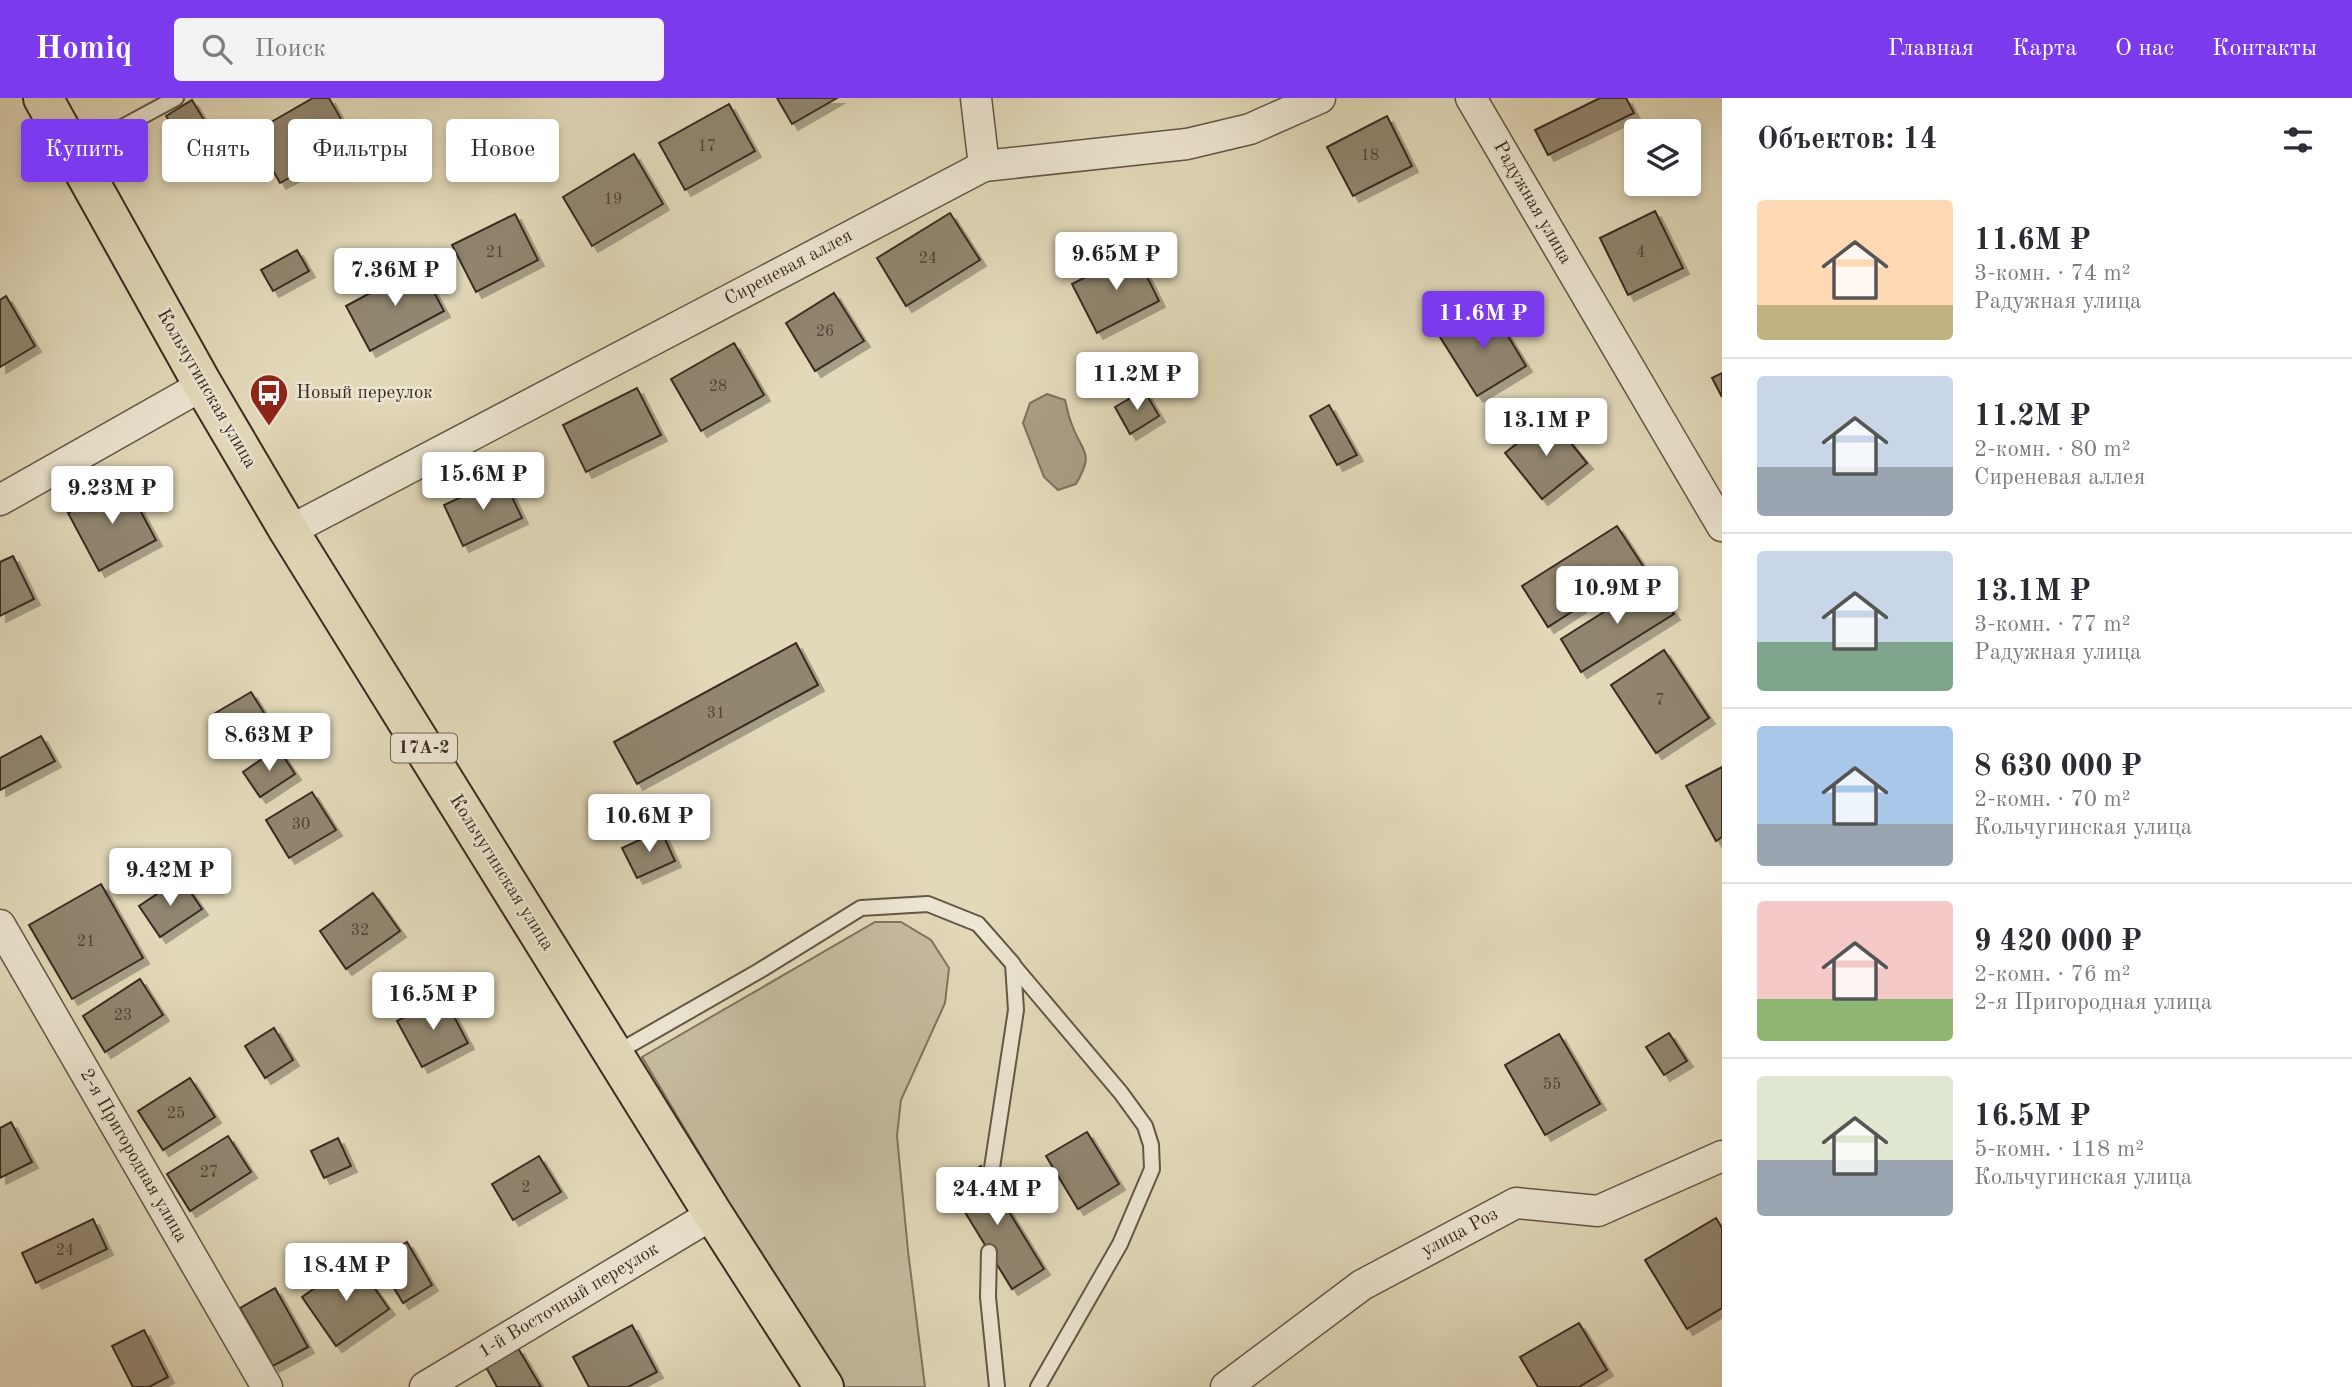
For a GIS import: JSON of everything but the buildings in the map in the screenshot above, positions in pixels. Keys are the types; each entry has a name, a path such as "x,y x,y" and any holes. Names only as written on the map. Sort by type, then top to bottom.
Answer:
{"main road":[{"name":"Кольчугинская улица","path":"43,98 55,119"},
{"name":"Кольчугинская улица","path":"90,182 203,385 289,531 713,1214 824,1387"}],"street":[{"path":"976,98 984,166"},
{"name":"Сиреневая аллея","path":"289,531 984,166 1187,144 1250,129 1320,98"},
{"name":"Радужная улица","path":"1471,98 1722,526"},
{"path":"0,500 203,385"},
{"name":"2-я Пригородная улица","path":"0,925 267,1387"},
{"name":"улица Роз","path":"1226,1387 1362,1284 1516,1203 1598,1211 1722,1156"},
{"name":"1-й Восточный переулок","path":"425,1387 713,1214"}],"lane":[{"path":"137,119 176,98"},
{"path":"614,1054 759,971 861,908 928,904 978,924 1121,1093 1145,1126 1152,1145 1152,1169 1120,1244 1038,1387"},
{"path":"990,1181 1016,1010 1013,964"},
{"path":"989,1252 988,1297 997,1387"}],"shaded area":[{"path":"1047,394 1065,400 1086,458 1076,484 1058,490 1044,477 1023,423 1030,403"},
{"path":"875,922 901,922 931,940 949,968 945,1003 901,1100 897,1136 925,1387 839,1387 642,1057"}],"place":[{"name":"Новый переулок","path":"269,427"}]}
